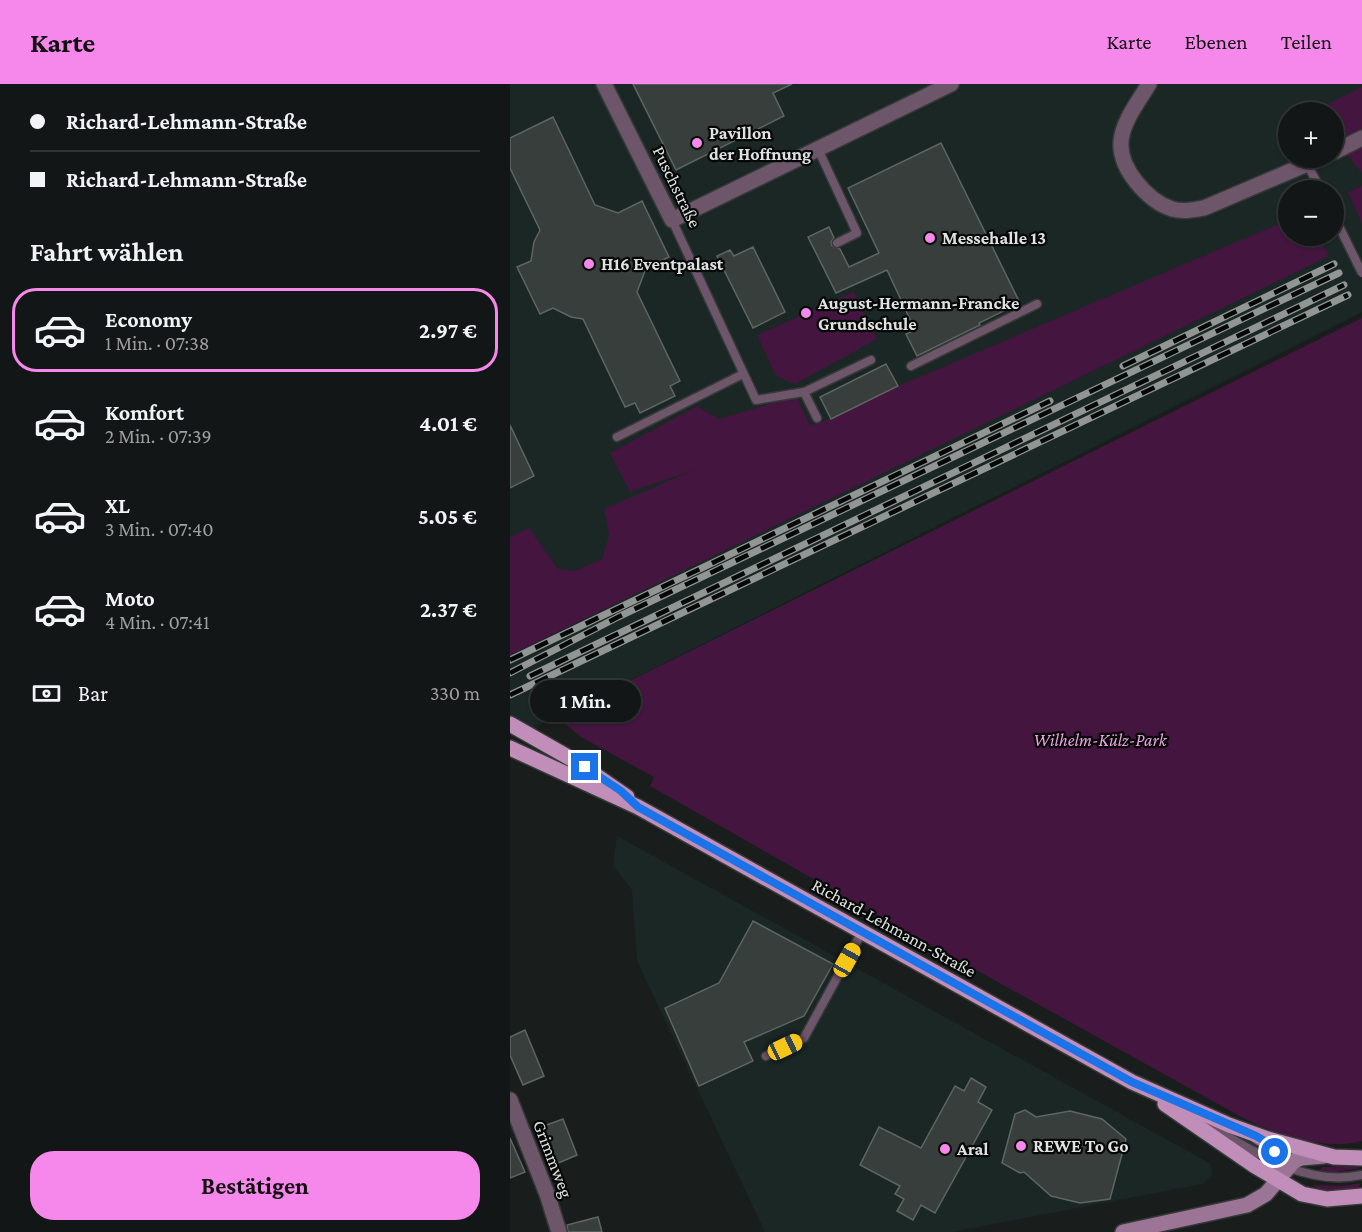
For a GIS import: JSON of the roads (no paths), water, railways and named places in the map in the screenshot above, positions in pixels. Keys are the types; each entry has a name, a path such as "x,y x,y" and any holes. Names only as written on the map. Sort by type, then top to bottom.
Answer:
{"main road":[{"name":"Richard-Lehmann-Straße","path":"510,724 560,752 621,791 638,807"},
{"name":"Richard-Lehmann-Straße","path":"510,748 638,807 1132,1082 1281,1170"},
{"name":"Richard-Lehmann-Straße","path":"1132,1082 1256,1136 1327,1156 1362,1158"},
{"name":"Richard-Lehmann-Straße","path":"1256,1136 1270,1145 1281,1170 1302,1194 1327,1199 1362,1196"},
{"path":"1123,1232 1246,1205 1263,1197 1281,1170 1301,1158 1327,1156"}],"street":[{"name":"Puschstraße","path":"604,84 672,220"},
{"path":"672,220 951,84"},
{"path":"1149,84 1130,116 1121,143 1125,161 1136,182 1162,204 1173,209 1189,211 1204,208 1298,168"},
{"path":"1344,147 1362,138"},
{"name":"Grimmweg","path":"510,1100 547,1194 559,1232"}],"lane":[{"path":"818,149 857,233 837,243"},
{"name":"Puschstraße","path":"672,220 756,400 804,392"},
{"path":"1344,236 1362,273"},
{"path":"911,366 1037,304"},
{"path":"817,418 804,392 871,360"},
{"path":"617,437 743,374"},
{"path":"766,1056 804,1038 862,932"},
{"path":"1281,1170 1324,1178 1362,1175"}],"railway":[{"path":"1123,366 1334,264"},
{"path":"510,673 618,617 1339,273"},
{"path":"530,676 1344,285"},
{"path":"510,695 1348,295"},
{"path":"510,660 1050,401"}],"place":[{"name":"Pavillon der Hoffnung","path":"697,143"},
{"name":"Messehalle 13","path":"930,238"},
{"name":"H16 Eventpalast","path":"589,264"},
{"name":"August-Hermann-Francke Grundschule","path":"806,313"},
{"name":"REWE To Go","path":"1021,1146"},
{"name":"Aral","path":"945,1149"}],"park label":[{"name":"Wilhelm-Külz-Park","path":"1100,740"}]}
